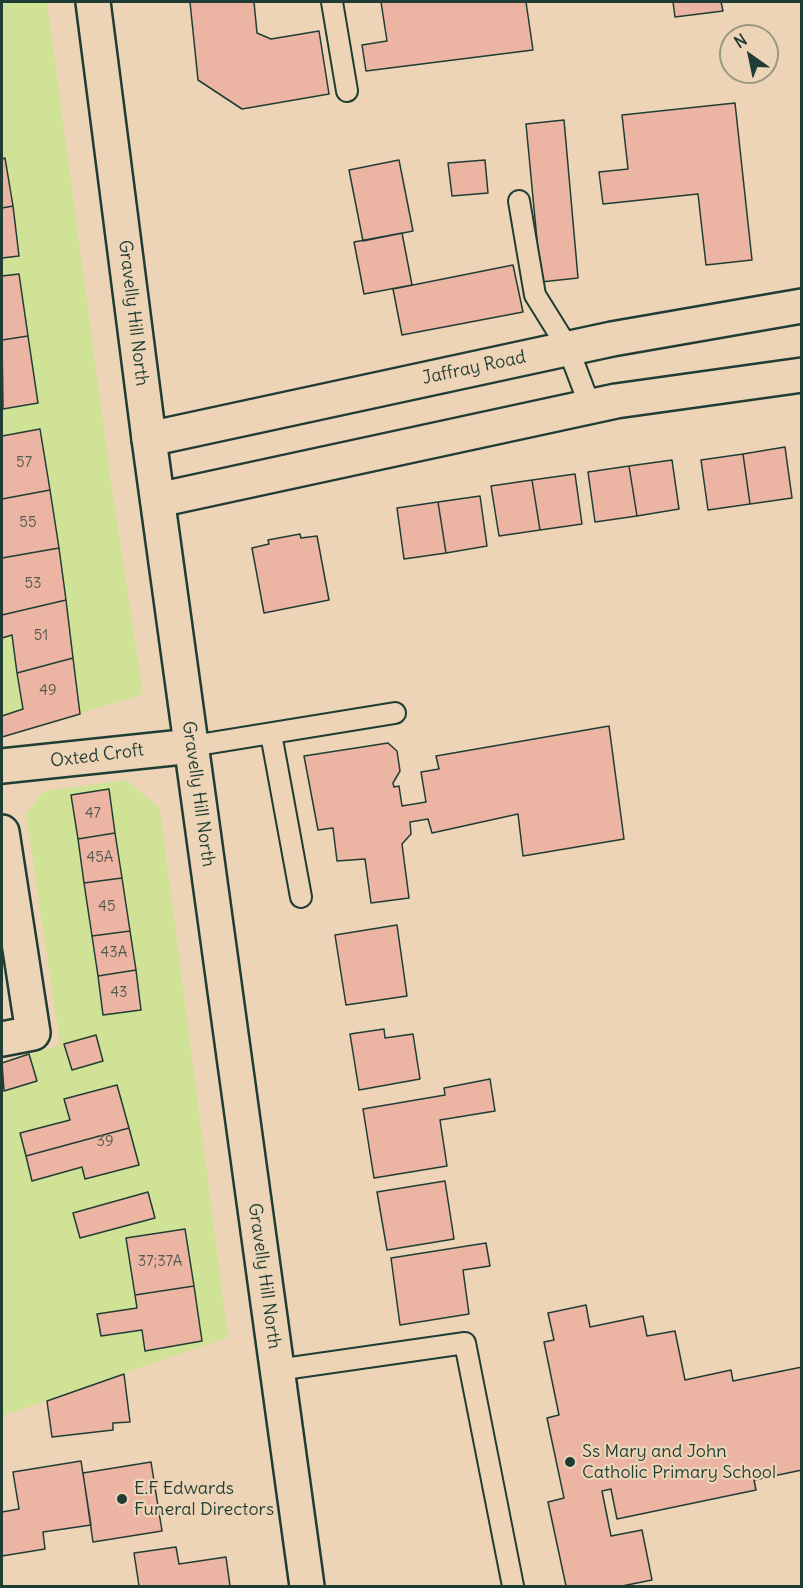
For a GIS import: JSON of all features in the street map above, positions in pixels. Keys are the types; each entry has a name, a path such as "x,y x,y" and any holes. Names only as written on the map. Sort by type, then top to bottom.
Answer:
{"street":[{"name":"Gravelly Hill North","path":"93,2 149,439 307,1587"},
{"name":"Jaffray Road","path":"149,439 568,348 801,306"},
{"path":"158,500 590,406 801,375"},
{"name":"Oxted Croft","path":"2,766 192,746"},
{"path":"2,832 33,1033 2,1039"}],"lane":[{"path":"332,2 347,91"},
{"path":"519,201 535,295 568,348 590,406"},
{"path":"192,746 394,713"},
{"path":"271,734 302,897"},
{"path":"277,1370 465,1343 513,1587"}],"green space":[{"path":"2,2 47,2 111,482 143,694 2,737"},
{"path":"127,780 160,809 228,1337 2,1416 2,1063 60,1045 26,814 43,791"}],"building":[{"path":"190,2 254,2 257,33 271,39 319,31 329,94 242,109 198,80"},
{"path":"381,2 526,2 533,50 366,71 362,45 387,41"},
{"path":"673,2 721,2 723,11 675,17"},
{"path":"735,103 752,260 706,265 698,194 603,204 599,172 628,169 622,115"},
{"path":"564,120 578,278 541,282 526,124"},
{"path":"5,158 13,206 2,208 2,159"},
{"path":"399,160 413,231 363,241 349,170"},
{"path":"485,160 488,193 452,196 448,163"},
{"path":"13,206 19,256 2,258 2,208"},
{"path":"402,233 412,285 364,294 354,242"},
{"path":"513,265 523,312 402,335 393,289"},
{"path":"19,274 28,336 2,340 2,276"},
{"path":"28,336 38,403 3,409 2,340"},
{"path":"40,429 50,490 2,499 2,436"},
{"path":"785,447 792,498 750,504 743,454"},
{"path":"743,454 750,504 708,510 701,460"},
{"path":"672,460 679,509 637,516 629,466"},
{"path":"629,466 637,516 595,522 588,472"},
{"path":"575,474 582,524 540,530 532,480"},
{"path":"532,480 540,530 499,536 491,486"},
{"path":"50,490 59,548 2,558 2,499"},
{"path":"480,496 487,546 446,553 438,502"},
{"path":"438,502 446,553 404,559 397,508"},
{"path":"300,534 301,538 317,536 329,600 264,613 252,548 269,544 268,540"},
{"path":"59,548 66,600 2,615 2,558"},
{"path":"66,600 73,658 17,673 12,635 2,638 2,615"},
{"path":"73,658 80,714 2,737 2,716 23,709 17,673"},
{"path":"609,726 624,839 523,856 518,814 432,833 428,819 410,822 411,834 402,844 409,898 371,903 365,859 337,861 333,828 318,830 304,756 388,743 397,751 400,771 393,783 394,787 399,786 402,806 426,802 421,772 439,769 436,756"},
{"path":"109,789 115,833 78,839 71,795"},
{"path":"115,833 122,878 84,883 78,839"},
{"path":"122,878 130,931 92,936 84,883"},
{"path":"397,925 407,996 346,1005 335,935"},
{"path":"130,931 136,970 98,976 92,936"},
{"path":"136,970 141,1010 103,1015 98,976"},
{"path":"384,1029 385,1038 413,1034 420,1079 359,1090 350,1034"},
{"path":"96,1035 103,1061 72,1070 64,1044"},
{"path":"29,1054 37,1081 4,1091 2,1063"},
{"path":"490,1079 495,1111 440,1120 447,1166 374,1178 363,1109 445,1095 444,1088"},
{"path":"117,1085 129,1128 26,1156 20,1133 70,1120 64,1099"},
{"path":"129,1128 139,1165 85,1179 82,1167 32,1181 26,1156"},
{"path":"445,1181 454,1239 387,1250 377,1192"},
{"path":"148,1192 155,1218 80,1238 73,1213"},
{"path":"185,1229 194,1286 135,1295 126,1238"},
{"path":"486,1243 490,1266 463,1270 469,1314 400,1325 391,1258"},
{"path":"194,1286 202,1341 145,1351 142,1330 101,1336 97,1314 137,1308 135,1295"},
{"path":"586,1305 590,1327 643,1316 647,1336 675,1331 685,1380 731,1370 733,1381 802,1367 802,1470 754,1480 756,1490 617,1519 611,1489 602,1491 611,1536 642,1530 652,1580 622,1586 566,1586 548,1502 564,1498 547,1418 559,1415 544,1342 554,1340 548,1313"},
{"path":"124,1374 130,1422 113,1423 113,1430 52,1437 47,1401"},
{"path":"81,1461 91,1525 43,1532 45,1549 2,1556 2,1512 19,1509 13,1472"},
{"name":"E.F Edwards Funeral Directors","path":"151,1462 162,1531 93,1542 83,1473"},
{"path":"176,1547 179,1564 226,1557 230,1586 139,1586 134,1553"}],"place":[{"name":"Ss Mary and John Catholic Primary School","path":"570,1462"},
{"name":"E.F Edwards Funeral Directors","path":"122,1499"}]}
